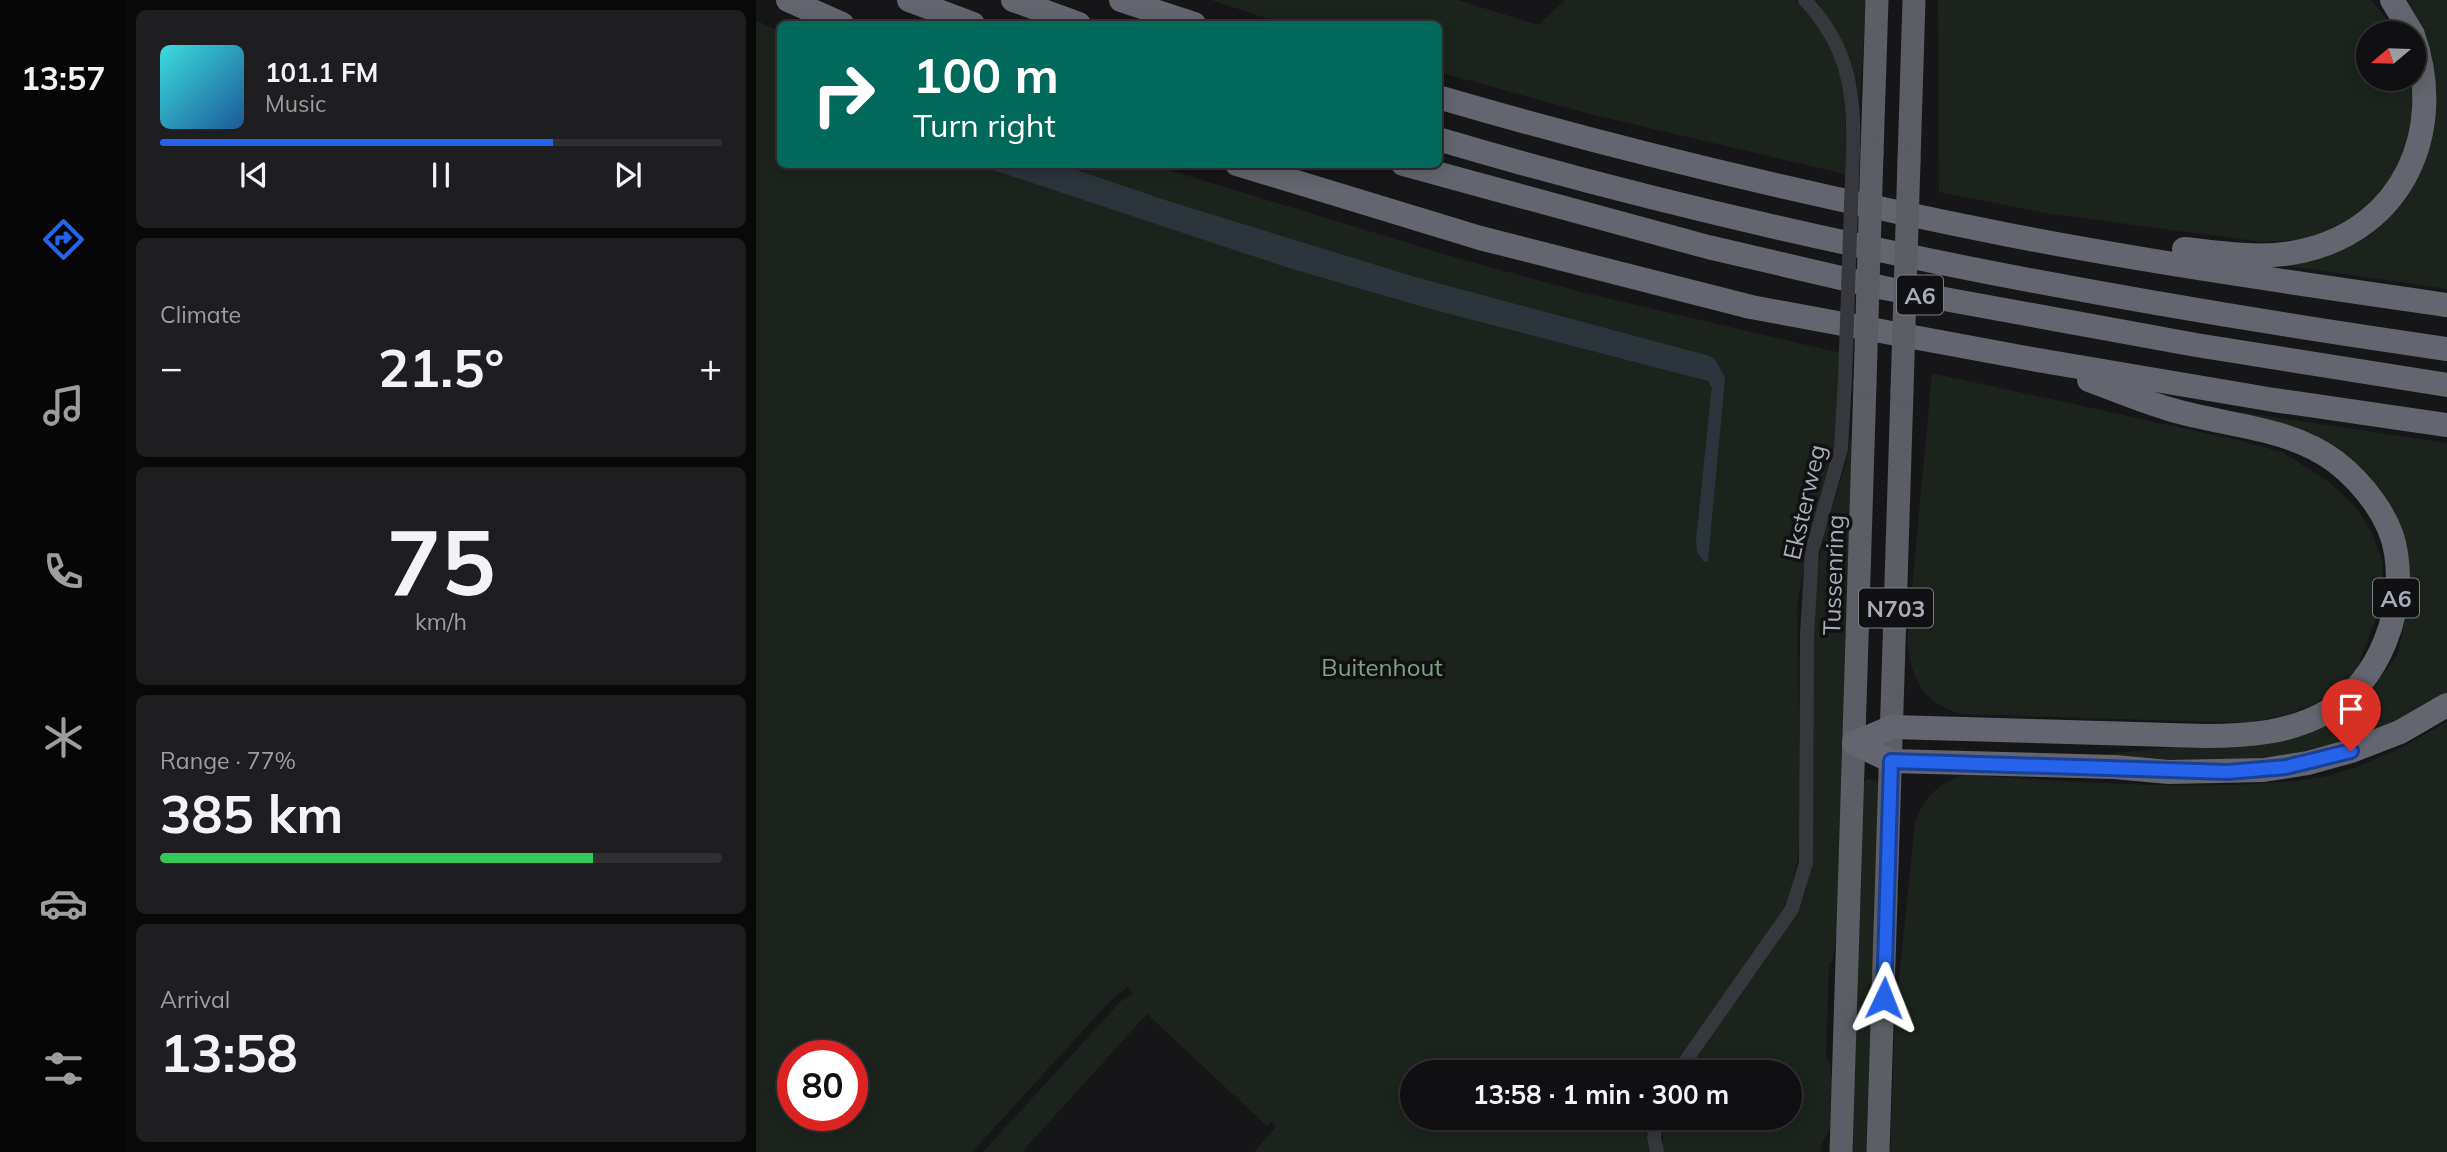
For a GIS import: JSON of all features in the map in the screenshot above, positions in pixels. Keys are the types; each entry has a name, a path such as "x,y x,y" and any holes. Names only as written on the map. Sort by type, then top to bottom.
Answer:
{"highway":[{"path":"778,0 799,5 835,21"},
{"path":"909,0 965,21"},
{"path":"1013,0 1071,21"},
{"path":"1121,0 1185,21"},
{"name":"Tussenring","path":"1841,1152 1854,743 1855,381 1863,151 1877,0"},
{"name":"N703","path":"1878,1151 1914,0"},
{"path":"2392,0 2405,21"},
{"path":"2011,235 2267,255 2317,247 2351,232 2381,210 2410,173 2424,134 2428,95 2426,72"},
{"path":"1442,98 1547,129 1777,185 2011,235 2294,283 2447,304"},
{"name":"A6","path":"1442,140 1716,215 1886,253 2099,294 2447,349"},
{"name":"A6","path":"1250,168 1480,238 1751,307 2032,359 2274,400 2447,425"},
{"name":"A6","path":"1418,168 1695,243 1884,288 2196,345 2447,385"},
{"name":"A6","path":"1854,743 1892,727 2205,736 2272,731 2311,720 2344,700 2367,674 2388,632 2395,611 2398,580 2396,552 2389,530 2365,491 2333,460 2297,441 2170,409 2032,359"},
{"path":"1854,743 1891,761 2115,767 2169,772 2264,770 2308,763 2351,751 2400,732 2447,705"}],"street":[{"path":"1805,0 1816,12 1840,50 1848,71 1863,151"},
{"name":"Eksterweg","path":"1686,1060 1793,909 1806,863 1807,635 1812,551 1841,449 1855,381"},
{"path":"1655,1130 1657,1152"}],"green space":[{"path":"1211,0 1458,0 1538,25 1565,0 1795,0 1813,19 1836,59 1845,102 1845,174 1590,114 1442,73 1442,21 1275,21"},
{"path":"1816,0 1866,0 1860,101 1854,73 1844,48"},
{"path":"1938,0 2371,0 2388,21 2356,21 2356,91 2411,91 2413,107 2404,153 2382,190 2350,219 2311,237 2262,242 2045,213 1939,192"},
{"path":"2399,0 2447,0 2447,289 2276,264 2327,250 2425,159 2414,91 2426,91 2426,21 2402,21"},
{"name":"Buitenhout","path":"756,21 777,30 777,168 1163,168 1457,258 1581,292 1841,353 1834,452 1808,547 1797,605 1800,826 1798,857 1786,905 1737,979 1677,1060 1400,1060 1400,1130 1646,1130 1650,1152 1254,1152 1276,1127 1271,1122 1267,1126 1147,1014 1022,1152 983,1152 1121,1001 1133,993 1127,987 1110,1001 972,1152 756,1152"},
{"path":"1932,373 2282,452 2329,482 2356,507 2373,535 2383,563 2382,603 2354,676 2312,705 2286,715 2247,723 1962,714 1929,697 1917,680 1907,644"},
{"path":"2240,412 2447,443 2447,696 2410,719 2285,764 2185,761 2105,754 2175,747 2351,708 2367,695 2397,656 2408,596 2389,506 2369,475 2339,450 2272,422"},
{"path":"1850,439 1854,439 1839,919 1832,963 1829,963 1826,1055 1833,1085 1833,1121 1820,1152 1663,1152 1663,1130 1802,1130 1802,1060 1694,1060 1801,903 1806,890 1811,866 1812,626 1816,578 1825,530 1846,463"},
{"path":"2447,721 2447,1152 1890,1152 1895,1019 1915,822 1928,798 1940,787 1964,775 2180,785 2286,782 2330,775 2355,767 2409,743"},
{"path":"1867,779 1878,781 1881,787 1872,1152 1852,1152 1863,784"}],"shaded area":[{"path":"987,168 1071,168 1168,201 1415,277 1710,356 1716,361 1725,378 1708,561 1704,562 1697,552 1696,541 1712,388 1708,381 1427,308 1289,268"}],"route":[{"path":"1884,998 1891,761 2228,772 2286,767 2351,751"}]}
